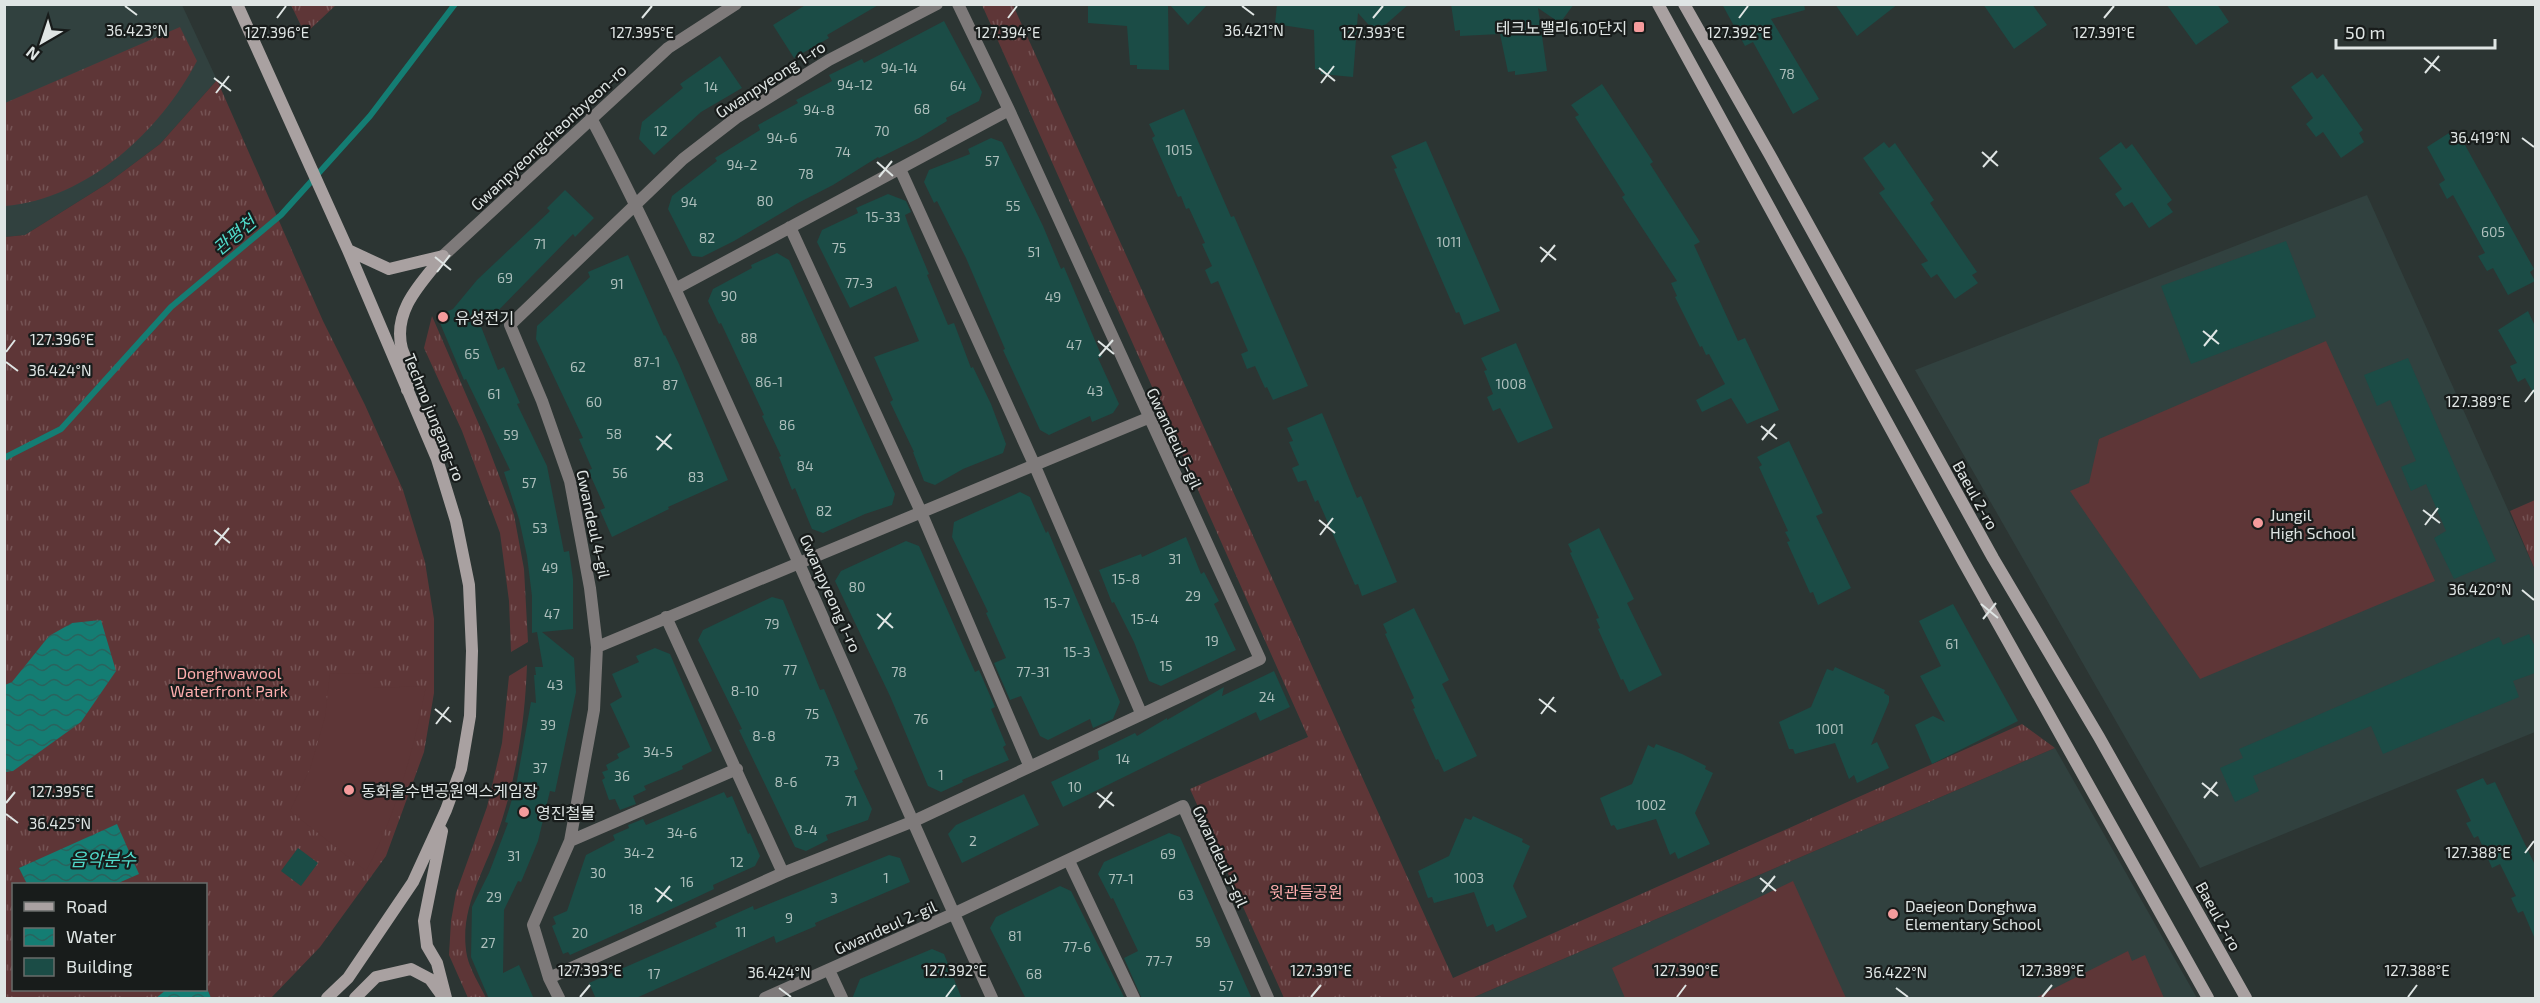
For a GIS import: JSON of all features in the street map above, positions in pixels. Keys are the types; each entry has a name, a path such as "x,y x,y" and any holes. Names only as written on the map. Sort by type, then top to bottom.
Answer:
{"main road":[{"name":"Techno jungang-ro","path":"237,4 348,250 437,459 456,521 468,585 472,651 470,716 461,769 446,810 413,882 348,978 327,999"},
{"path":"1658,4 1963,561 2208,999"},
{"name":"Baeul 2-ro","path":"1684,4 1993,558 2099,737 2246,999"},
{"path":"348,250 389,269 443,256"},
{"path":"407,390 414,375 402,349 401,316 416,290 443,256"},
{"path":"445,999 437,963 427,946 424,921 446,810"},
{"path":"355,999 376,977 411,969 430,979 445,999"}],"street":[{"name":"Gwanpyeongcheonbyeon-ro","path":"443,256 668,48 736,4"},
{"name":"Gwanpyeong 1-ro","path":"636,203 683,159 736,118 829,60 937,4"},
{"name":"Gwandeul 5-gil","path":"914,821 1029,765 1260,659 1009,110 958,4"},
{"path":"675,289 1009,110"},
{"name":"Gwanpyeong 1-ro","path":"591,118 636,203 799,561 992,999"},
{"path":"900,169 1034,464 1141,713"},
{"name":"Gwandeul 4-gil","path":"559,999 549,978 533,925 570,841 594,710 597,647 591,588 570,481 543,401 510,325 636,203"},
{"path":"790,227 921,512 1029,765"},
{"path":"597,647 799,561 1148,418"},
{"path":"666,617 783,873"},
{"path":"570,841 737,769"},
{"name":"Gwandeul 3-gil","path":"953,914 1183,806 1268,999"},
{"path":"549,978 783,873 914,821"},
{"path":"1069,861 1134,999"},
{"name":"Gwandeul 2-gil","path":"765,999 953,914"},
{"name":"Gwandeul 2-gil","path":"829,970 842,999"}],"shaded area":[{"path":"5,5 182,5 217,80 160,144 108,183 25,235 5,237"},
{"name":"Jungil High School","path":"2367,195 2535,570 2535,732 2200,868 1915,370"},
{"path":"2055,748 2197,998 1472,998"}],"green space":[{"path":"291,5 336,5 305,34"},
{"name":"윗관들공원","path":"982,5 1013,5 1453,978 2022,724 2055,748 1472,998 1284,998 1190,789 1308,737"},
{"path":"180,27 197,61 182,87 142,136 92,176 65,190 36,201 5,206 5,103"},
{"name":"Donghwawool Waterfront Park","path":"217,80 323,321 365,405 403,490 425,562 434,619 434,693 424,752 386,856 320,947 271,998 5,998 5,237 25,235 108,183 160,144"},
{"path":"432,316 484,436 514,515 524,569 528,642 511,652 509,601 500,533 462,431 424,348"},
{"path":"2326,341 2435,581 2200,679 2070,491 2089,483 2099,439"},
{"path":"2535,500 2535,570 2510,511"},
{"path":"527,665 522,727 511,789 499,829 474,891 466,922 467,956 486,998 468,998 449,955 451,921 456,893 487,807 502,743 509,676"},
{"name":"동화울수변공원엑스게임장","path":"330,673 373,674 373,688 426,686 403,781 377,850 366,871 290,811 310,769 325,717"},
{"path":"1793,881 1846,998 1625,998 1612,968"},
{"path":"2128,951 2132,961 2145,955 2164,998 2035,998"}],"water":[{"path":"101,620 116,671 81,722 13,771 5,772 5,685 12,682 49,636 72,623"},
{"name":"음악분수","path":"117,824 139,874 118,883 26,883 19,868"},
{"path":"207,988 211,998 156,998 165,991 207,991"}],"building":[{"path":"807,4 880,4 827,35 829,38 794,58 773,25"},
{"path":"1088,4 1168,4 1169,70 1137,69 1137,65 1130,65 1127,26 1088,23"},
{"path":"1169,4 1208,4 1188,25"},
{"path":"1277,4 1409,4 1376,33 1358,13 1353,77 1321,74 1321,70 1315,69 1314,30 1275,24"},
{"path":"1451,4 1574,4 1560,23 1538,8 1547,71 1515,75 1515,71 1508,72 1500,34 1460,36 1460,30 1455,31"},
{"path":"1722,4 1804,4 1805,10 1771,19 1819,99 1793,114 1753,42 1745,46"},
{"path":"1835,4 1898,4 1857,36"},
{"path":"1983,4 2032,4 2047,25 2014,49"},
{"path":"2166,4 2217,4 2229,22 2196,45"},
{"path":"944,21 982,92 979,101 946,118 947,121 919,138 878,157 734,241 702,257 692,256 668,209 672,196 717,161 715,158 760,130 758,125 798,103 796,100 832,81 829,75 862,59 864,63"},
{"path":"720,56 742,88 701,112 654,155 639,139 642,122 683,88 680,84"},
{"path":"2312,72 2317,79 2323,74 2363,130 2359,133 2364,142 2341,158 2323,132 2316,137 2306,124 2313,118 2291,87"},
{"path":"1602,84 1653,162 1650,164 1700,242 1694,245 1738,341 1745,338 1779,410 1747,424 1731,398 1702,412 1696,400 1725,384 1709,354 1706,355 1702,346 1700,347 1675,297 1677,296 1671,283 1677,281 1622,197 1625,195 1575,117 1579,115 1571,105"},
{"path":"1184,109 1231,217 1234,216 1308,386 1273,400 1255,366 1247,369 1241,354 1248,351 1218,281 1211,284 1205,270 1212,266 1202,244 1205,243 1189,208 1186,209 1181,196 1178,197 1152,138 1155,136 1149,124"},
{"path":"2449,133 2454,140 2460,136 2534,269 2530,272 2535,281 2508,295 2493,268 2487,271 2478,256 2485,253 2453,195 2447,199 2439,184 2445,180 2427,147"},
{"path":"991,138 1002,142 1061,269 1064,267 1102,357 1098,358 1119,404 1113,413 1092,422 1090,416 1049,435 1040,430 1003,350 1005,349 966,258 937,201 934,203 924,182 929,170 970,154 968,149"},
{"path":"1426,141 1500,311 1464,325 1459,312 1456,313 1394,169 1397,168 1391,156"},
{"path":"1884,142 1889,148 1895,143 1934,200 1930,203 1977,272 1972,275 1978,283 1955,299 1937,274 1931,278 1921,264 1928,261 1879,193 1885,189 1863,158"},
{"path":"2121,142 2126,149 2132,144 2172,200 2167,204 2173,212 2149,228 2132,202 2124,207 2115,194 2122,189 2099,158"},
{"path":"565,190 594,218 575,237 573,234 489,320 480,324 498,370 504,367 520,403 517,404 547,466 564,552 569,551 573,579 573,629 542,632 574,658 576,692 555,792 550,791 538,841 521,882 518,881 504,910 503,973 519,965 534,999 489,999 471,957 472,907 489,873 508,823 505,822 516,786 531,702 536,703 535,667 543,667 537,632 532,633 532,596 527,556 519,519 504,472 510,470 466,379 464,380 437,316 453,309 477,280 550,211 547,208"},
{"path":"888,194 906,201 911,212 905,215 929,274 927,275 948,325 954,323 971,368 973,367 991,404 1006,444 1003,453 963,469 935,485 924,481 914,452 890,402 893,400 874,357 919,341 896,286 850,308 817,242 822,230 858,213 856,208"},
{"path":"2286,241 2316,317 2191,364 2161,286"},
{"path":"777,253 789,260 895,494 892,505 865,514 823,533 812,529 795,488 792,490 779,457 781,456 762,416 764,415 721,323 719,324 708,301 713,289 752,268 751,265"},
{"path":"628,255 679,364 728,480 668,507 669,509 612,537 600,510 605,508 588,470 592,469 579,439 583,438 536,339 537,326 590,277 588,272"},
{"path":"2528,311 2535,326 2535,396 2525,378 2518,382 2510,366 2517,363 2498,330"},
{"path":"1516,343 1553,428 1518,443 1500,408 1493,411 1487,397 1493,394 1484,371 1487,370 1481,358"},
{"path":"2408,358 2496,561 2454,579 2434,538 2446,531 2426,484 2411,491 2401,467 2416,461 2390,400 2377,406 2364,375"},
{"path":"1322,413 1357,498 1361,496 1397,582 1362,596 1318,500 1315,502 1306,480 1298,482 1292,468 1299,465 1289,442 1293,441 1287,428"},
{"path":"1789,441 1823,513 1816,516 1851,588 1818,605 1813,592 1810,593 1787,542 1790,541 1785,532 1788,531 1759,467 1762,465 1757,457"},
{"path":"1020,492 1030,497 1046,533 1048,531 1120,702 1113,719 1093,728 1090,719 1048,740 1040,736 1021,696 1010,700 994,663 1006,658 986,613 988,612 952,537 954,522"},
{"path":"1599,528 1634,599 1627,603 1662,675 1629,692 1623,679 1621,680 1598,629 1600,628 1596,619 1599,618 1568,544"},
{"path":"1186,537 1201,574 1204,572 1219,601 1214,604 1236,650 1161,686 1149,681 1134,642 1114,602 1112,603 1099,570 1141,554 1142,557"},
{"path":"906,541 919,546 975,672 979,670 995,707 991,709 1006,745 1003,747 1009,760 962,780 963,782 941,792 928,786 890,696 835,581 841,571"},
{"path":"772,597 783,600 820,690 824,689 858,769 854,771 872,809 868,820 826,835 828,840 806,851 795,847 739,730 742,729 698,640 703,630"},
{"path":"1953,604 2018,721 1932,764 1915,725 1933,716 1945,722 1920,676 1941,666 1919,621"},
{"path":"1414,608 1449,680 1442,684 1477,756 1444,772 1438,759 1436,760 1413,709 1415,708 1411,700 1414,698 1385,634 1387,633 1383,624"},
{"path":"2529,634 2535,647 2535,673 2513,681 2519,697 2383,754 2371,726 2253,776 2259,791 2235,802 2220,768 2243,758 2239,749 2499,637 2503,645"},
{"path":"655,648 670,654 712,751 682,766 683,769 644,786 646,790 633,796 636,804 620,810 615,799 609,800 602,780 605,778 602,772 608,770 606,765 619,758 617,754 630,747 610,704 622,697 612,674 639,662 636,656"},
{"path":"1835,667 1885,690 1884,693 1889,696 1889,702 1871,745 1877,742 1889,768 1857,783 1854,775 1849,779 1835,743 1795,754 1793,749 1789,749 1779,722 1811,707 1827,669 1833,671"},
{"path":"1274,671 1290,707 1260,721 1256,712 1063,807 1051,782 1099,759 1098,751 1135,733 1137,736 1224,687 1222,696"},
{"path":"1656,744 1706,766 1705,769 1713,773 1695,813 1710,844 1678,859 1675,852 1670,855 1656,819 1617,830 1614,825 1611,826 1600,798 1632,784 1648,745 1654,748"},
{"path":"2483,778 2487,785 2495,782 2535,865 2535,939 2523,911 2518,913 2511,898 2516,896 2500,864 2492,868 2478,836 2474,838 2466,823 2471,821 2456,790"},
{"path":"724,792 727,798 732,796 760,856 755,866 713,885 714,889 661,914 570,955 568,952 563,954 552,926 556,924 553,917 567,911 586,855 615,840 613,835 629,828 628,825 643,819 646,825"},
{"path":"1024,794 1039,825 962,863 948,834 956,825"},
{"path":"1473,816 1523,839 1522,842 1530,846 1513,886 1527,917 1496,932 1493,924 1487,927 1474,892 1434,903 1432,897 1428,898 1418,871 1449,856 1465,818 1471,820"},
{"path":"1169,833 1180,837 1252,999 1142,999 1124,958 1138,951 1113,898 1111,899 1098,874 1104,862"},
{"path":"298,848 318,863 301,886 281,871"},
{"path":"889,855 900,858 910,882 815,923 816,926 776,943 774,936 634,999 596,999 589,983 717,927 715,923 753,906 754,910"},
{"path":"1060,886 1071,891 1125,999 1026,999 990,928 996,917"},
{"path":"932,949 944,954 962,999 852,999 860,979"}],"waterway":[{"name":"관평천","path":"4,458 61,429 171,307 281,215 370,116 455,4"}],"place":[{"name":"테크노밸리6.10단지","path":"1639,27"},
{"name":"유성전기","path":"443,317"},
{"name":"Jungil High School","path":"2258,523"},
{"name":"동화울수변공원엑스게임장","path":"349,790"},
{"name":"영진철물","path":"524,812"},
{"name":"Daejeon Donghwa Elementary School","path":"1893,914"}]}
